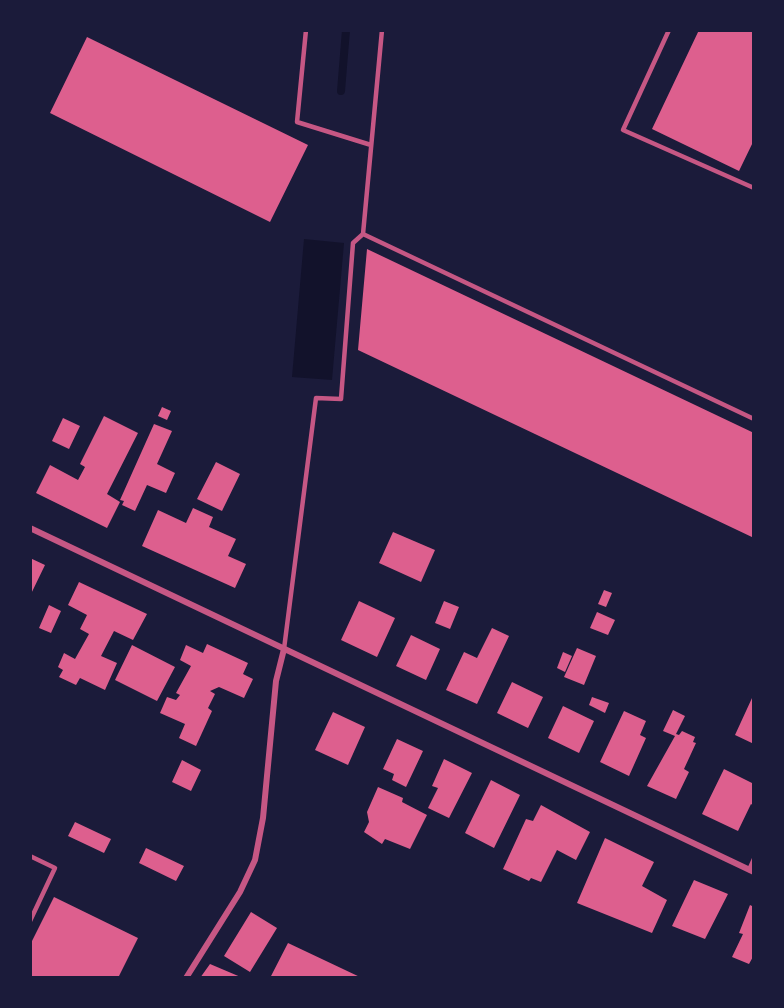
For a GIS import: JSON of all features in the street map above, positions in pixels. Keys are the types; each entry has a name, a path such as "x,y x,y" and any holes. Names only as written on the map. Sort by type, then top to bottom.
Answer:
{"street":[{"path":"30,528 752,871"},
{"path":"186,978 240,892 255,860 263,818 276,681 284,649"}],"lane":[{"path":"306,30 297,122 371,145"},
{"path":"284,649 316,398 341,399 353,243 363,234 382,30"},
{"path":"669,30 623,130 754,188"},
{"path":"363,234 754,419"},
{"path":"30,856 55,868 30,921"},
{"path":"752,871 754,859"}],"shaded area":[{"path":"304,239 344,243 332,380 292,377"}],"building":[{"path":"699,30 754,30 754,140 739,171 652,129"},
{"path":"87,37 308,145 270,222 50,113"},
{"path":"367,249 754,433 754,538 358,350"},
{"path":"162,407 171,411 167,420 158,416"},
{"path":"104,416 138,433 107,494 120,502 107,528 36,493 50,465 78,480 85,467 80,464"},
{"path":"63,418 80,426 69,449 52,441"},
{"path":"154,424 172,431 157,464 175,473 166,493 147,485 135,511 122,505 124,501 120,500"},
{"path":"216,462 240,474 222,511 197,499"},
{"path":"193,508 213,517 209,527 236,539 228,556 246,564 235,588 142,546 158,510 186,523"},
{"path":"393,532 435,550 421,582 379,563"},
{"path":"30,558 45,565 30,596"},
{"path":"79,582 147,614 133,640 114,631 101,656 117,663 105,690 80,678 76,685 59,677 63,670 58,667 64,653 75,659 89,634 80,629 87,615 68,605"},
{"path":"604,590 612,593 606,607 598,604"},
{"path":"359,601 395,618 377,657 341,640"},
{"path":"444,601 459,607 450,629 435,623"},
{"path":"49,605 61,611 51,633 39,628"},
{"path":"597,612 615,620 608,635 590,628"},
{"path":"492,628 509,636 477,704 446,690 464,652 477,658"},
{"path":"411,635 440,649 426,680 396,666"},
{"path":"207,644 248,663 243,674 253,679 244,698 219,687 210,691 215,694 208,708 212,711 196,746 179,738 185,724 160,713 167,697 176,700 180,695 176,693 191,666 180,660 186,645 203,653"},
{"path":"132,645 175,667 157,701 115,680"},
{"path":"577,648 596,656 584,685 564,677"},
{"path":"563,652 572,656 565,672 557,668"},
{"path":"512,682 543,697 528,728 497,713"},
{"path":"592,697 609,703 605,713 589,705"},
{"path":"754,698 754,744 735,735"},
{"path":"563,706 594,721 579,753 548,738"},
{"path":"673,710 685,716 676,734 679,735 682,731 695,737 693,742 696,743 684,769 689,772 676,799 647,786 675,736 663,731"},
{"path":"624,711 646,721 640,735 646,738 629,776 600,762"},
{"path":"333,712 365,727 348,765 315,750"},
{"path":"397,739 423,751 406,787 392,780 394,774 383,769"},
{"path":"444,759 472,773 449,818 428,808 438,788 432,786"},
{"path":"182,760 201,770 191,791 172,782"},
{"path":"724,769 754,784 754,806 751,804 738,831 702,814"},
{"path":"491,780 520,795 494,848 465,833"},
{"path":"378,787 403,798 402,802 427,815 410,849 385,839 382,844 364,832 369,822 367,812"},
{"path":"541,805 590,832 576,860 557,850 541,882 531,878 529,881 503,869 526,819 533,821"},
{"path":"75,822 111,839 104,853 68,836"},
{"path":"605,838 654,862 642,886 667,900 652,933 577,903"},
{"path":"146,848 184,866 176,881 139,863"},
{"path":"694,880 728,894 705,939 672,926"},
{"path":"54,897 138,938 118,978 30,978 30,945"},
{"path":"750,905 754,907 754,955 749,964 732,957 743,934 739,933"},
{"path":"251,912 277,928 250,972 224,956"},
{"path":"288,943 362,978 270,978"},
{"path":"210,964 243,978 200,978"}],"waterway":[{"path":"341,91 346,30"}]}
